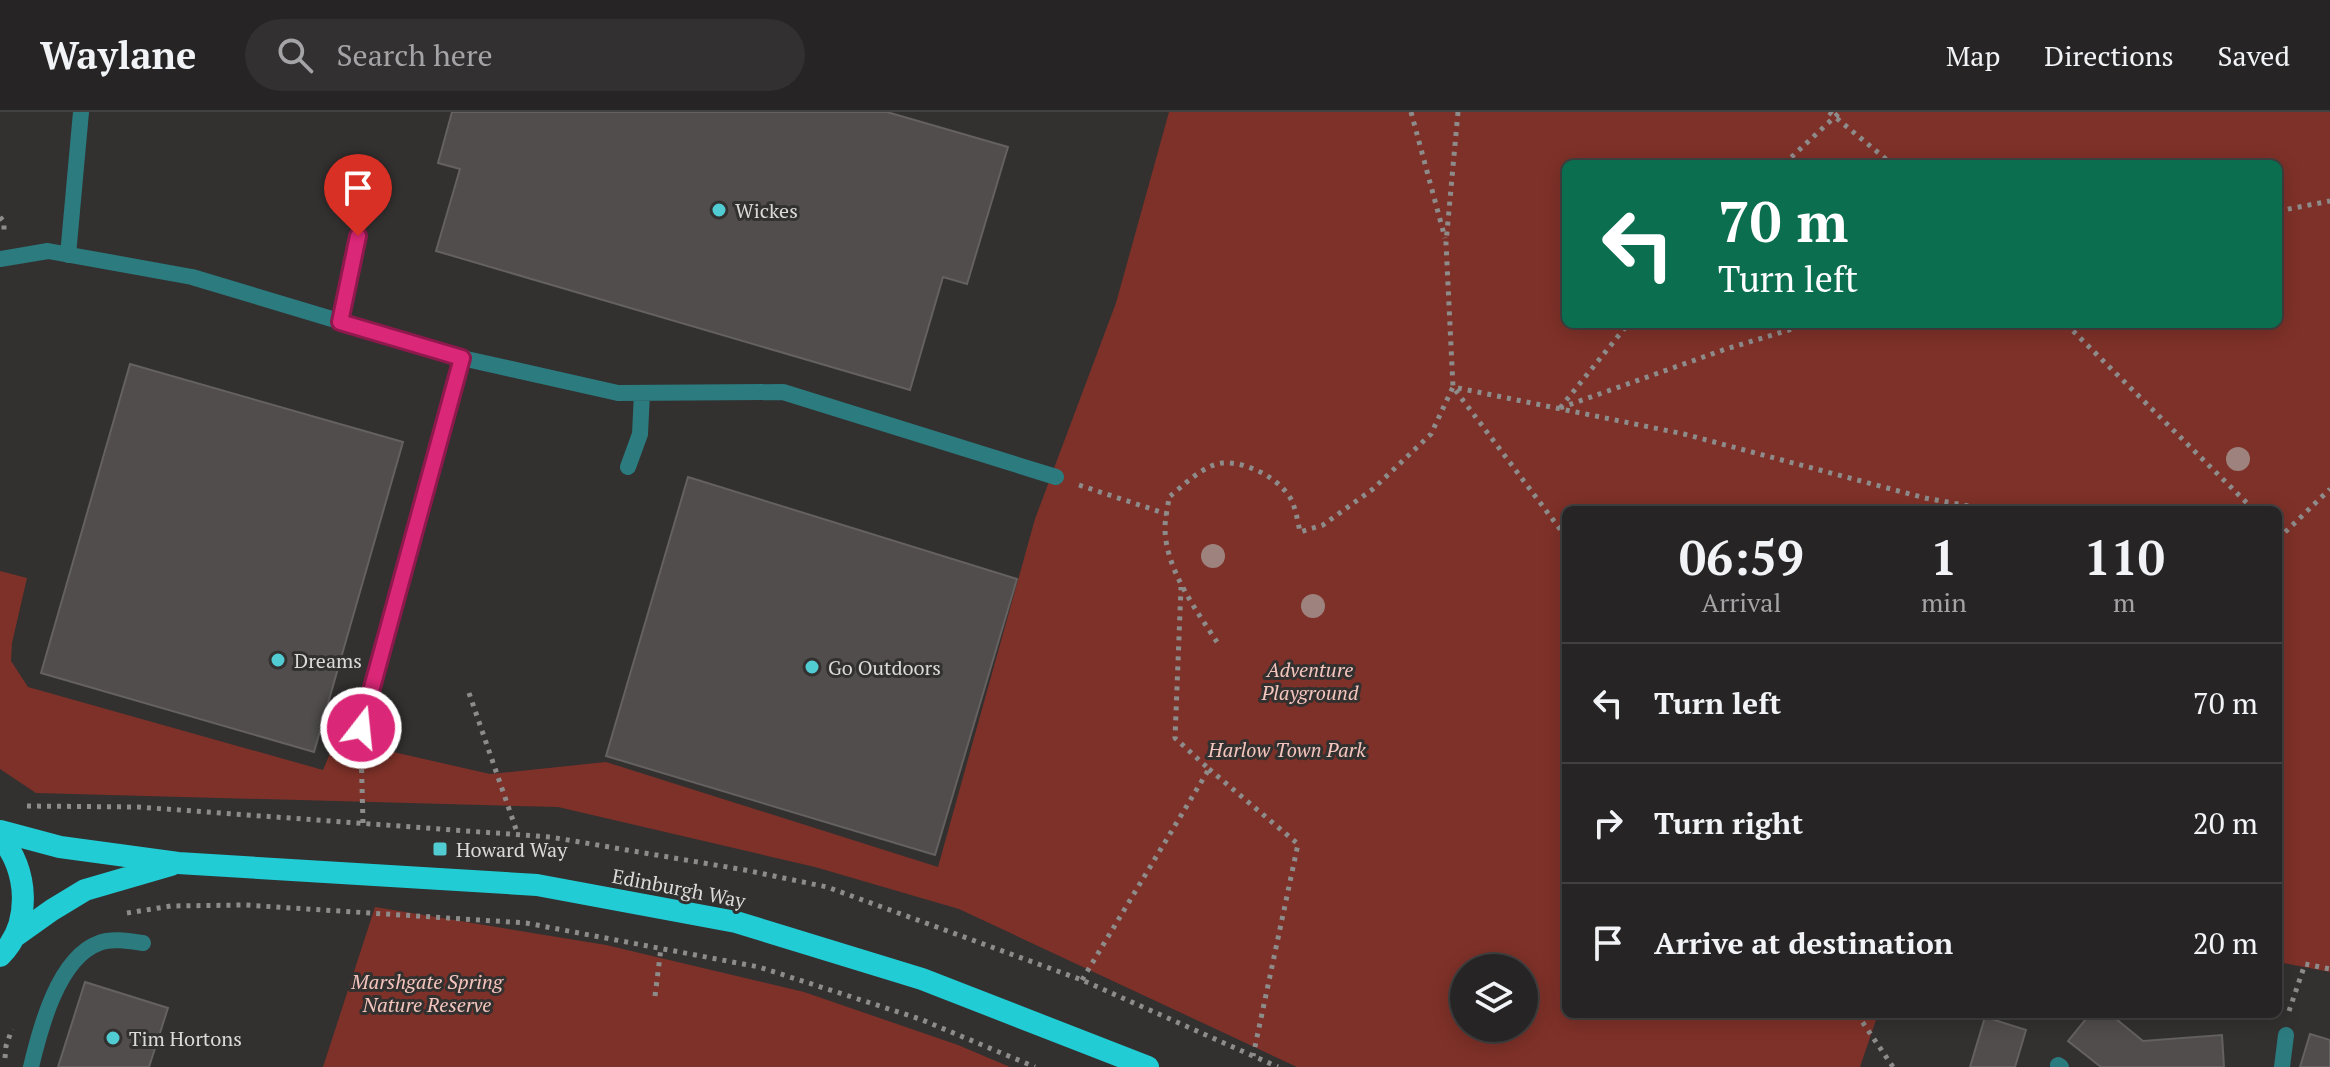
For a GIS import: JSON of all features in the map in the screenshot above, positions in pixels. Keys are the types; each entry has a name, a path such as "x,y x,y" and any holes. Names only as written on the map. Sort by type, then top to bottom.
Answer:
{"highway":[{"name":"Edinburgh Way","path":"0,831 60,847 178,863 537,885 736,922 922,979 1148,1067"},
{"path":"0,837 14,859 23,891 23,907 5,954"},
{"name":"Edinburgh Way","path":"5,954 52,910 85,890 178,863"}],"street":[{"path":"68,255 81,112"},
{"path":"340,322 358,236"},
{"path":"0,259 48,251 192,277 462,358 618,393 783,392 1056,477"},
{"path":"361,728 462,358"},
{"path":"628,467 640,434 642,393"},
{"path":"31,1067 42,1022 64,976 78,957 98,943 117,940 143,943"},
{"path":"2282,1067 2286,1035"}],"path":[{"path":"1411,112 1446,243"},
{"path":"1217,642 1181,586 1164,530 1169,497 1198,474 1221,463 1254,469 1283,489 1292,501 1300,532 1323,525 1373,489 1431,434 1453,387 1446,243 1458,112"},
{"path":"1829,112 1838,115 1888,160"},
{"path":"1788,160 1838,115"},
{"path":"2282,210 2330,201"},
{"path":"1559,409 1625,328"},
{"path":"1559,409 1726,349 1796,328"},
{"path":"2070,328 2250,506"},
{"path":"1453,387 1684,434 1925,498 1969,506"},
{"path":"1453,387 1562,532"},
{"path":"1056,477 1167,514"},
{"path":"2282,534 2330,489"},
{"path":"1181,586 1175,738 1298,844 1253,1056"},
{"path":"469,693 518,835"},
{"path":"361,728 363,823"},
{"path":"1082,980 1209,769"},
{"path":"13,806 138,807"},
{"path":"121,914 171,906 276,907 526,923 759,967 920,1019 1035,1067"},
{"path":"655,996 661,948"},
{"path":"2286,1035 2291,1004 2305,964 2330,969"},
{"path":"5,1066 6,1046 16,1017"},
{"path":"1860,1018 1893,1067"}],"green space":[{"name":"Harlow Town Park","path":"1169,112 2330,112 2330,972 2282,963 2282,506 1562,506 1562,1018 1877,1018 1860,1067 1297,1067 959,909 815,867 558,807 36,793 0,769 0,571 27,578 12,643 11,661 28,687 323,770 336,739 490,774 606,762 938,867 1035,519 1116,303"},
{"name":"Marshgate Spring Nature Reserve","path":"375,907 606,945 804,992 958,1045 1010,1067 323,1067"}],"building":[{"name":"Wickes","path":"452,112 887,112 1008,147 967,284 943,277 910,390 436,251 460,169 438,163"},
{"path":"130,364 403,442 314,752 41,673"},
{"name":"Go Outdoors","path":"688,477 1017,579 935,855 606,756"},
{"name":"Tim Hortons","path":"85,982 168,1008 149,1067 58,1067"},
{"path":"1985,1018 2026,1030 2015,1067 1970,1067"},
{"path":"2087,1018 2115,1018 2143,1041 2222,1035 2224,1067 2101,1067 2068,1041"},
{"path":"2310,1034 2330,1040 2330,1067 2300,1067"}],"place":[{"name":"Wickes","path":"719,210"},
{"name":"Dreams","path":"278,660"},
{"name":"Go Outdoors","path":"812,667"},
{"name":"Howard Way","path":"440,849"},
{"name":"Tim Hortons","path":"113,1038"}],"route":[{"path":"358,236 340,322 462,358 361,728"}],"park label":[{"name":"Adventure Playground","path":"1310,680"}]}
